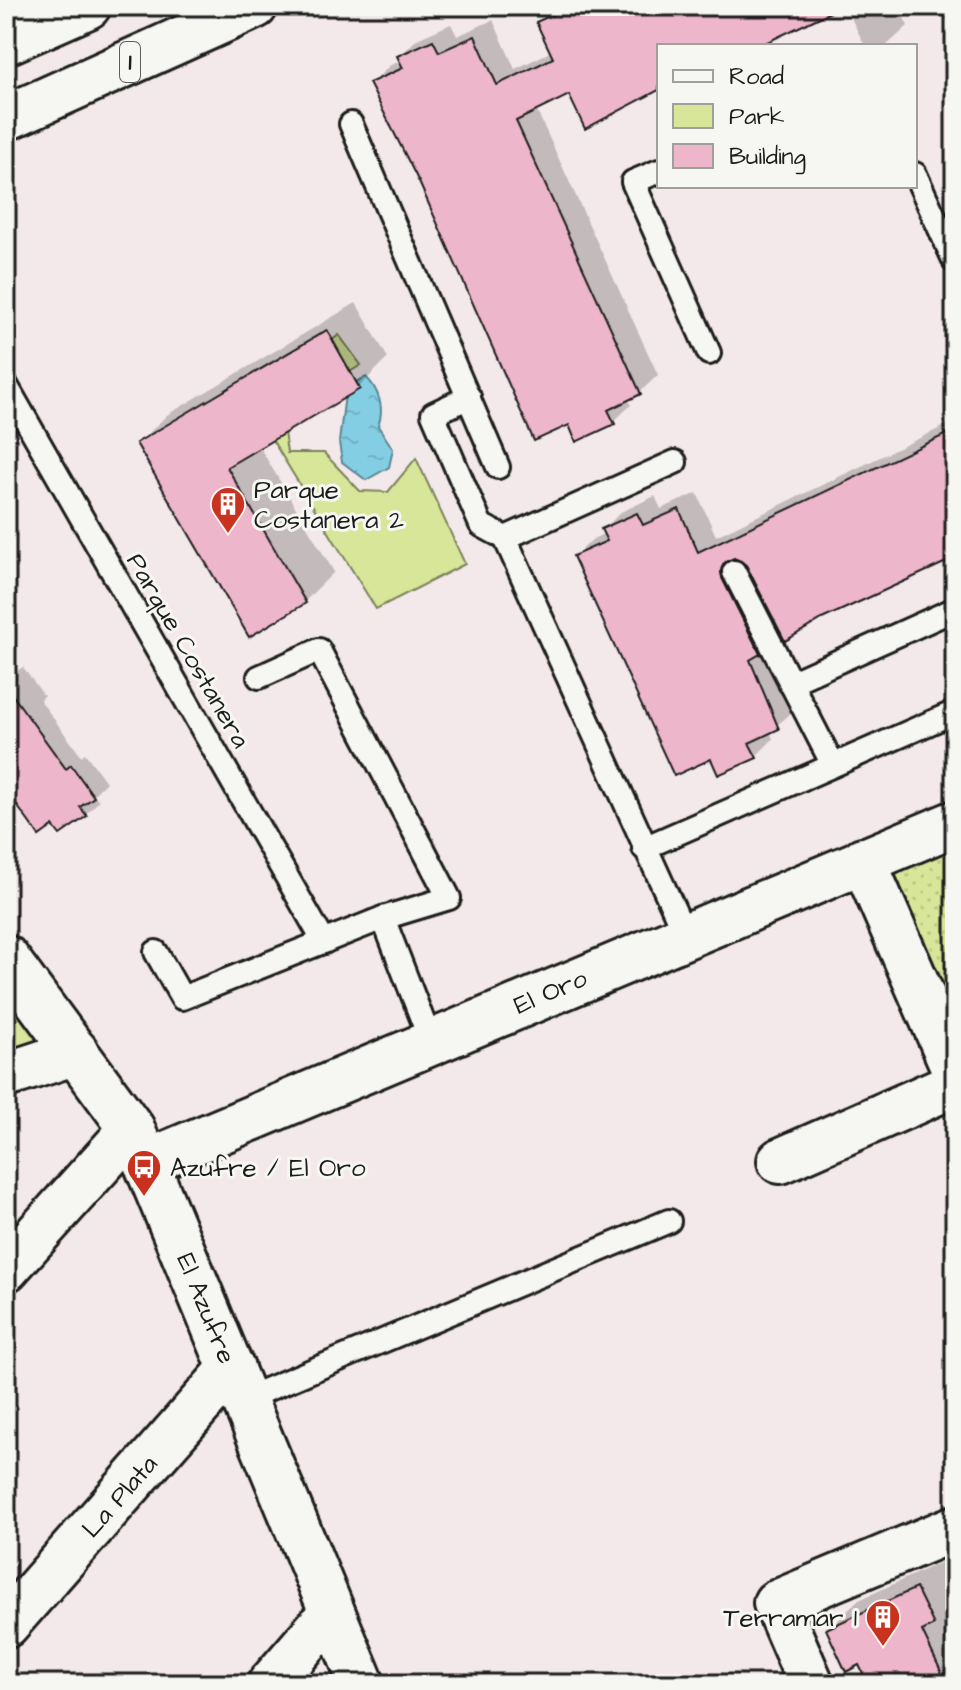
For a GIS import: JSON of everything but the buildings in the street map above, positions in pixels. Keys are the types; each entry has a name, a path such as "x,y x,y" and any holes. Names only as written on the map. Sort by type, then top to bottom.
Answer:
{"main road":[{"path":"6,42 88,6"},
{"name":"1","path":"6,118 255,6"},
{"name":"El Oro","path":"6,1269 140,1145 431,1042 955,823"},
{"path":"863,860 955,1071"},
{"name":"El Azufre","path":"6,958 140,1145 362,1684"},
{"path":"6,1075 76,1052"},
{"path":"780,1161 955,1084"},
{"name":"La Plata","path":"6,1625 238,1384"},
{"path":"811,1684 776,1603 955,1528"},
{"path":"270,1684 332,1612"}],"lane":[{"path":"351,124 498,467"},
{"path":"657,172 633,182 709,353"},
{"path":"917,178 955,262"},
{"name":"Parque Costanera","path":"6,385 324,942"},
{"path":"469,397 433,414 481,525 505,538 685,934"},
{"path":"505,538 675,462"},
{"path":"734,572 833,765"},
{"path":"790,683 955,609"},
{"name":"Parque Costanera","path":"156,952 182,998 383,918 449,898 319,650 259,677"},
{"path":"644,848 955,712"},
{"path":"383,918 431,1042"},
{"path":"238,1384 669,1221"}],"green space":[{"path":"339,335 361,365 295,406 283,425 287,453 324,453 360,491 388,492 416,458 465,564 376,609 249,402"},
{"path":"955,844 955,1020 890,872"},
{"path":"6,958 76,1052 6,1075"}],"water":[{"path":"366,377 380,400 378,426 393,449 389,467 366,480 342,462 339,442 346,387"}],"place":[{"name":"Parque Costanera 2","path":"228,535"},
{"name":"Azufre / El Oro","path":"144,1198"},
{"name":"Terramar 1","path":"883,1648"}]}
